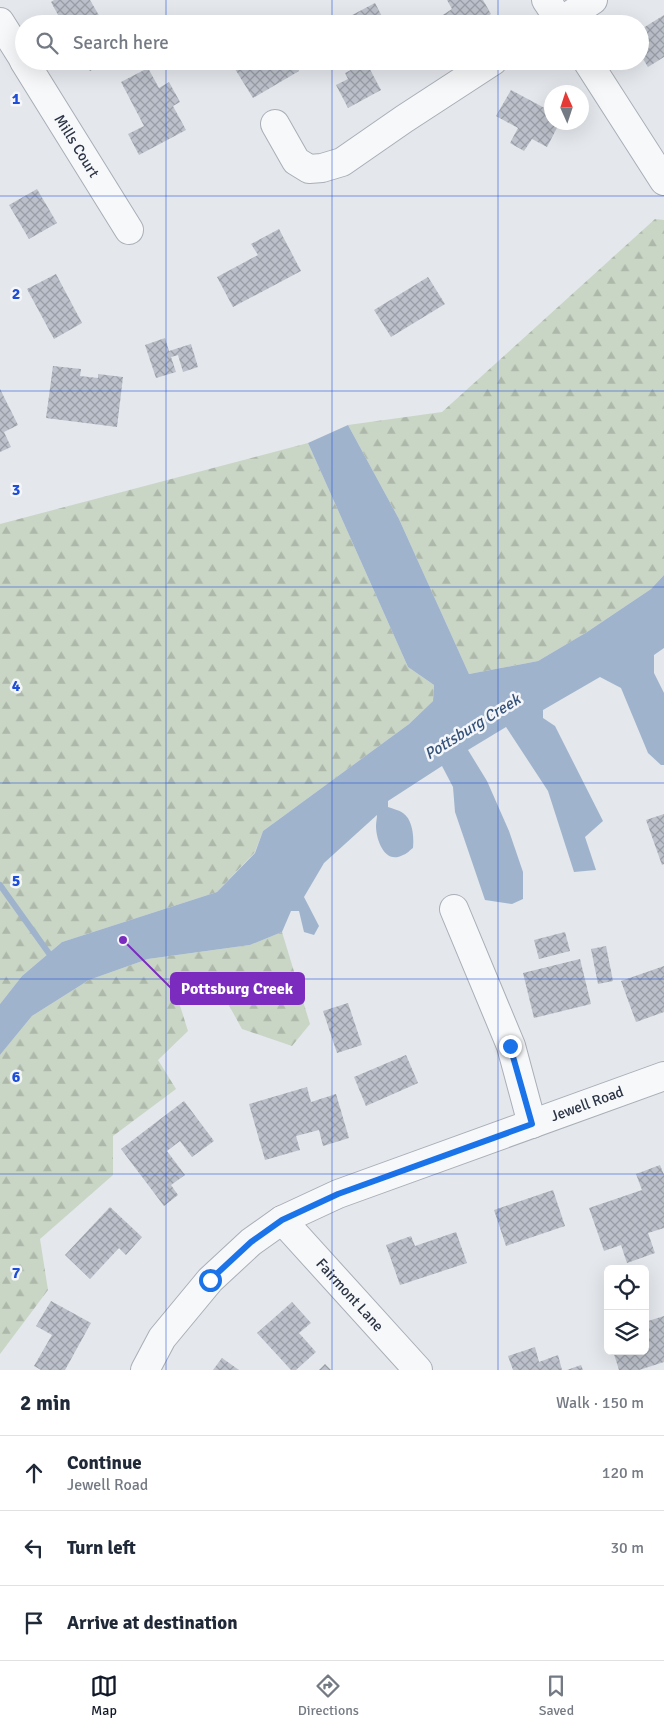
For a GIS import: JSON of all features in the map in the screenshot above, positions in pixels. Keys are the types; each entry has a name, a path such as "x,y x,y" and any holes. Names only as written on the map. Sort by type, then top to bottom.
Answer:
{"street":[{"path":"556,15 593,0"},
{"name":"Mills Court","path":"0,22 15,46"},
{"name":"Mills Court","path":"30,70 129,230"},
{"path":"275,124 296,161 309,169 322,168 342,162 479,70"},
{"path":"592,70 664,181"},
{"path":"454,909 510,1046 532,1124"},
{"name":"Jewell Road","path":"145,1370 162,1338 210,1280 251,1242 282,1220 338,1194 664,1076"},
{"name":"Fairmont Lane","path":"282,1220 418,1370"}],"green space":[{"path":"655,219 664,220 664,575 651,589 587,632 538,661 469,674 399,519 348,425 442,412"},
{"path":"308,443 408,667 434,685 433,701 409,724 263,831 255,852 217,892 62,942 22,976 0,1004 0,524"},
{"path":"282,932 310,1024 292,1046 242,1029 216,982 175,990 188,1031 158,1060 176,1089 113,1136 113,1175 40,1239 48,1290 0,1354 0,1055 32,1016 89,980 148,959 250,945"}],"water":[{"path":"348,425 399,519 469,674 538,661 587,632 651,589 664,575 664,648 654,655 654,673 664,693 664,765 661,765 648,753 621,688 600,677 543,710 543,718 555,726 603,821 585,837 596,870 574,872 548,791 506,727 468,750 487,781 509,831 523,872 523,899 512,904 485,900 455,812 453,787 442,766 388,801 388,807 403,813 409,820 413,834 413,848 397,857 391,857 387,854 380,844 376,832 377,815 324,863 304,897 319,926 314,935 304,932 299,911 291,911 282,932 250,945 148,959 89,980 32,1016 0,1055 0,1004 22,976 62,942 217,892 255,853 263,831 409,724 433,701 434,685 408,667 308,443"}],"building":[{"path":"54,0 90,0 99,15 58,15 51,2"},
{"path":"447,0 483,0 491,14 443,15 452,9"},
{"path":"375,3 381,15 352,15"},
{"path":"664,15 664,57 649,66 649,24"},
{"path":"144,70 149,70 159,88 169,82 180,102 173,106 186,130 139,155 128,134 144,126 121,82"},
{"path":"236,70 298,70 299,71 253,98"},
{"path":"351,70 370,70 381,90 348,108 336,85 348,79 345,73"},
{"path":"511,90 544,108 544,130 556,130 547,147 532,139 524,151 510,143 518,128 496,116"},
{"path":"37,189 57,223 29,239 9,205"},
{"path":"279,229 301,271 233,307 217,277 258,255 251,244"},
{"path":"56,274 82,323 54,339 27,289"},
{"path":"428,277 445,304 391,337 374,310"},
{"path":"165,338 169,351 191,344 198,367 183,372 178,355 171,357 176,372 156,378 145,345"},
{"path":"53,366 81,369 80,376 98,378 98,374 123,377 117,427 46,418"},
{"path":"0,389 18,425 4,432 11,447 0,452"},
{"path":"664,814 664,864 662,865 646,820"},
{"path":"565,932 570,951 539,959 534,940"},
{"path":"606,946 613,981 598,984 591,949"},
{"path":"580,959 591,1004 534,1018 523,973"},
{"path":"664,966 664,1012 636,1022 621,981"},
{"path":"348,1003 362,1045 337,1053 323,1011"},
{"path":"406,1055 418,1083 366,1106 354,1077"},
{"path":"307,1087 311,1102 336,1094 349,1138 323,1146 319,1130 296,1136 300,1150 265,1160 249,1104"},
{"path":"184,1101 214,1141 192,1157 180,1141 167,1151 185,1175 171,1185 178,1195 164,1206 121,1149"},
{"path":"660,1165 664,1175 664,1228 648,1233 655,1253 627,1263 621,1245 604,1251 589,1208 642,1190 636,1174"},
{"path":"553,1190 565,1226 506,1246 494,1210"},
{"path":"110,1207 142,1237 126,1255 119,1248 90,1279 65,1255"},
{"path":"456,1232 467,1263 400,1285 386,1245 411,1236 415,1246"},
{"path":"51,1301 91,1323 65,1370 41,1370 34,1366 52,1335 36,1326"},
{"path":"292,1302 311,1323 299,1333 316,1352 296,1370 291,1370 257,1333"},
{"path":"664,1316 664,1362 639,1370 619,1370 614,1355 649,1355 649,1321"},
{"path":"535,1347 539,1362 558,1355 562,1370 513,1370 508,1356"},
{"path":"222,1358 239,1370 213,1370"},
{"path":"325,1364 331,1370 319,1370"},
{"path":"581,1365 583,1370 567,1370"}],"waterway":[{"path":"0,885 53,959"}],"place":[{"name":"Pottsburg Creek","path":"123,940"}],"route":[{"path":"210,1280 251,1242 282,1220 338,1194 532,1124 510,1046"}]}
